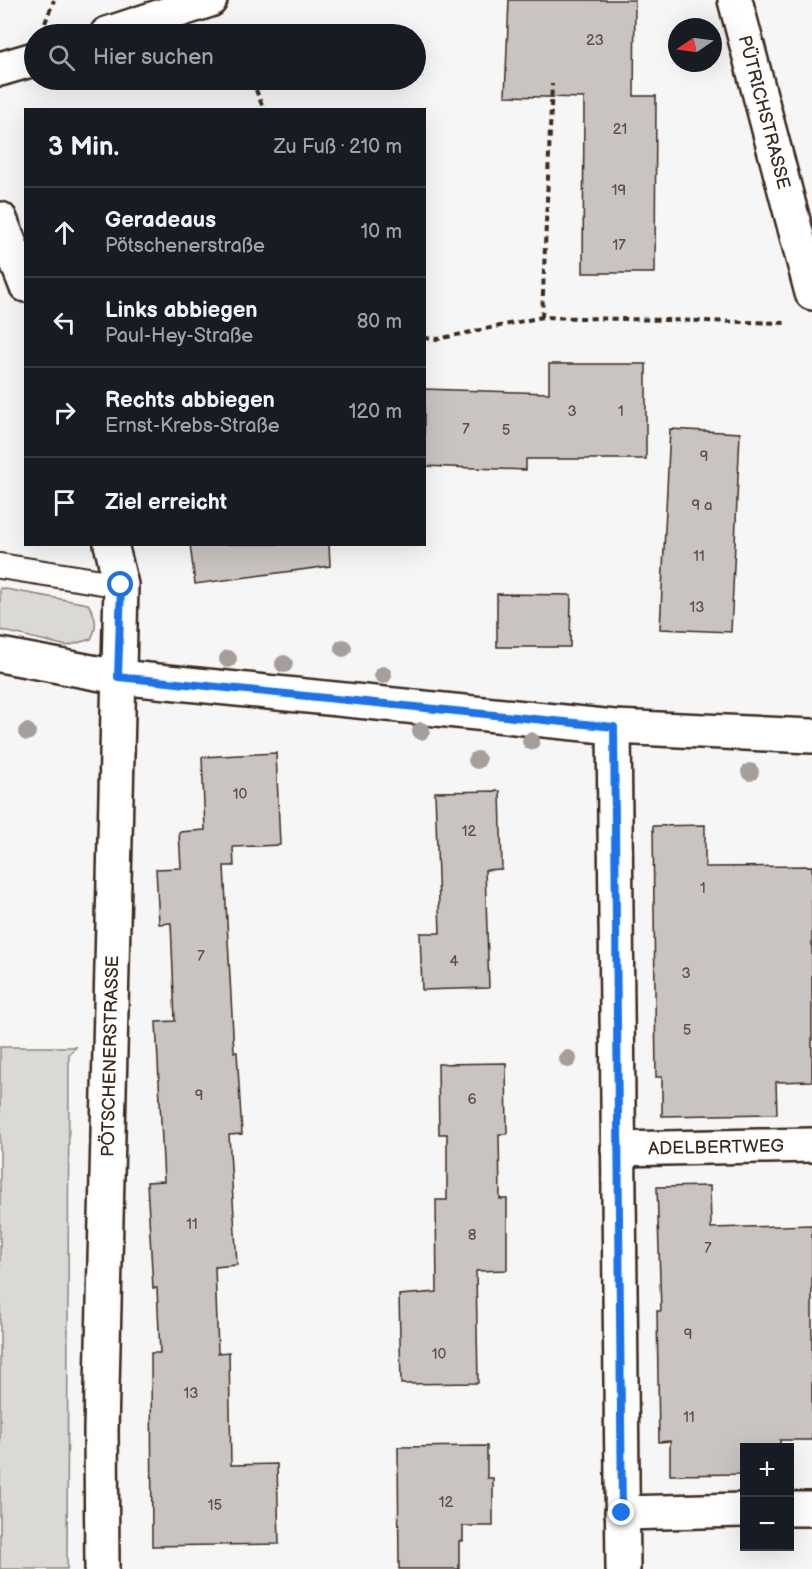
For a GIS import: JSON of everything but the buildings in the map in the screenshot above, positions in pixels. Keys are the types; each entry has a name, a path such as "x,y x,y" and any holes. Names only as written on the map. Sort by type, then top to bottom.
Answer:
{"street":[{"path":"137,24 210,0"},
{"name":"PÜTRICHSTRASSE","path":"735,0 812,292"},
{"path":"0,69 24,62"},
{"path":"0,219 24,280"},
{"name":"PÖTSCHENERSTRASSE","path":"102,1569 101,1430 121,585 111,546"},
{"path":"0,655 118,677 614,727 812,736"},
{"path":"614,727 622,1569"},
{"name":"ADELBERTWEG","path":"618,1149 812,1145"},
{"path":"794,1509 812,1509"},
{"path":"622,1513 740,1510"}],"lane":[{"path":"0,566 121,585"}],"path":[{"path":"45,24 54,0"},
{"path":"542,317 552,84"},
{"path":"256,90 263,108"},
{"path":"426,338 438,339 542,317 789,323"}],"shaded area":[{"path":"0,588 88,604 95,621 95,630 91,639 67,646 0,630"},
{"path":"0,1047 76,1047 69,1054 67,1569 0,1569"}],"route":[{"path":"121,585 118,677 614,727 622,1513"}]}
